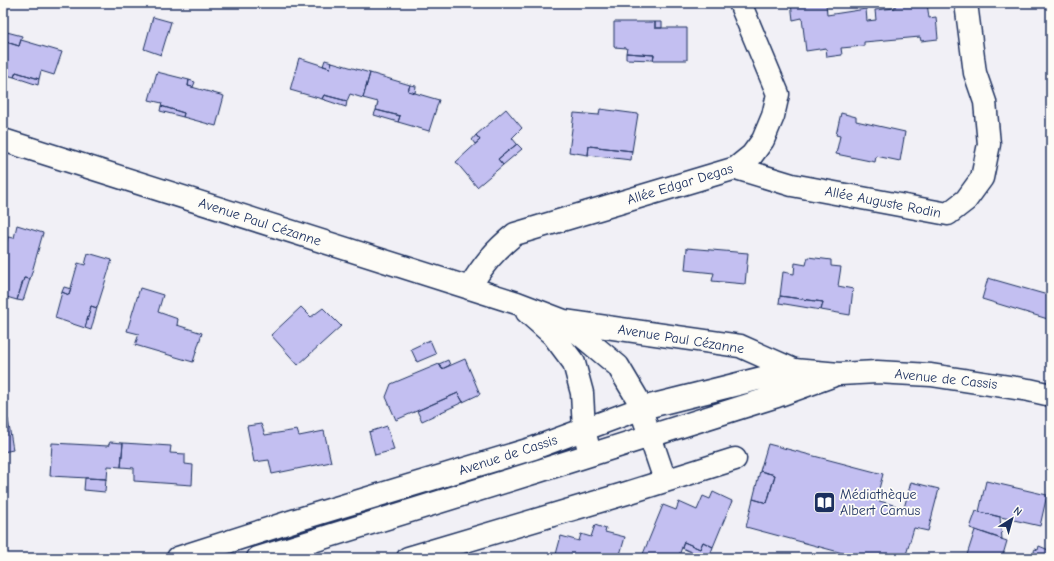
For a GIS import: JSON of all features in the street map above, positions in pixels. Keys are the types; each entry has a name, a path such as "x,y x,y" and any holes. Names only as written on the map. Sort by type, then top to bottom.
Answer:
{"street":[{"name":"Allée Edgar Degas","path":"469,288 485,263 499,246 514,234 736,168 752,155 763,140 773,116 778,94 740,3"},
{"name":"Allée Auguste Rodin","path":"736,168 792,185 948,214 966,200 982,178 989,144 985,102 975,73 966,3"},
{"name":"Avenue Paul Cézanne","path":"3,140 517,303 564,321 740,346 794,370"},
{"name":"Avenue Paul Cézanne","path":"517,303 553,335 574,363 582,393 584,430 590,454"},
{"name":"Avenue Paul Cézanne","path":"564,321 618,366 642,408 665,480"},
{"name":"Avenue de Cassis","path":"178,558 292,521 534,448 642,408 794,370 839,374 877,372 931,375 1029,390 1051,395"},
{"name":"Avenue de Cassis","path":"258,558 777,396 839,374"},
{"path":"408,558 735,459"}],"building":[{"path":"124,3 138,3 136,7"},
{"path":"791,3 826,3 827,15 866,9 867,21 876,20 875,10 895,8 895,3 927,3 929,18 936,17 938,39 921,41 920,37 864,42 864,46 841,48 842,55 827,57 826,48 806,51 802,18 793,20"},
{"path":"153,17 171,22 161,55 144,49"},
{"path":"614,22 655,22 655,28 687,28 687,60 653,60 654,55 626,53 627,48 614,47"},
{"path":"655,22 662,22 662,28 655,28"},
{"path":"3,31 22,36 19,46 3,41"},
{"path":"21,40 62,52 54,75 41,71 39,79 16,72 14,77 3,74 3,41 19,46"},
{"path":"626,53 654,55 653,60 626,59"},
{"path":"299,58 330,68 332,62 370,73 363,98 350,94 347,101 324,95 322,99 290,90"},
{"path":"325,60 332,62 330,68 323,66"},
{"path":"16,72 39,79 38,85 14,77"},
{"path":"157,72 189,80 188,86 224,96 216,126 183,117 184,113 161,106 162,103 149,100"},
{"path":"370,73 410,85 408,91 439,100 429,131 398,122 400,116 376,110 378,102 363,98"},
{"path":"189,80 195,82 193,87 188,86"},
{"path":"410,85 416,86 415,93 408,91"},
{"path":"324,95 347,101 346,107 322,99"},
{"path":"161,106 184,113 183,117 160,111"},
{"path":"506,109 522,128 512,138 517,144 498,159 503,165 477,187 456,162 480,140 476,135"},
{"path":"600,109 638,114 632,151 589,146 588,155 569,152 574,113 599,115"},
{"path":"376,110 400,116 398,122 374,115"},
{"path":"841,113 856,117 856,121 905,132 900,161 876,156 875,162 836,154 840,136 836,135"},
{"path":"476,135 480,140 475,144 472,140"},
{"path":"517,144 522,149 503,165 498,159"},
{"path":"589,146 632,151 631,160 588,155"},
{"path":"17,225 43,233 30,279 24,278 17,300 3,296 3,255 8,237 14,238"},
{"path":"687,248 748,253 745,284 712,281 714,273 685,270"},
{"path":"88,253 112,260 97,308 91,306 85,328 55,318 62,292 69,295 78,263 85,265"},
{"path":"808,257 831,260 831,266 841,267 838,286 853,289 850,315 821,310 823,302 780,296 783,272 794,274 795,263 806,265"},
{"path":"24,278 30,279 23,301 17,300"},
{"path":"988,278 1051,296 1051,320 982,299"},
{"path":"64,287 71,289 69,295 62,292"},
{"path":"140,288 163,295 158,312 178,319 177,325 202,333 193,362 135,345 139,334 127,331"},
{"path":"780,296 823,302 821,310 779,303"},
{"path":"91,306 97,308 91,330 85,328"},
{"path":"301,307 311,317 323,308 341,326 298,365 271,335"},
{"path":"430,340 436,354 417,362 411,349"},
{"path":"465,359 480,394 463,402 458,393 396,420 386,397 391,384 439,364 442,369"},
{"path":"448,360 450,365 442,369 439,364"},
{"path":"458,393 463,402 422,421 417,411"},
{"path":"8,419 13,450 3,452 3,420"},
{"path":"261,424 265,435 297,430 299,436 324,431 331,462 272,474 269,460 254,462 247,426"},
{"path":"387,426 394,450 375,455 369,432"},
{"path":"110,442 123,443 121,467 108,466 107,479 50,476 52,443 108,446"},
{"path":"123,443 171,446 170,453 185,454 185,464 193,465 192,485 134,481 134,468 121,467"},
{"name":"Médiathèque Albert Camus","path":"768,444 883,474 876,500 904,508 911,482 939,489 928,531 914,528 905,558 861,558 746,527 753,499 767,503 775,475 760,471"},
{"path":"760,471 775,475 767,503 753,499"},
{"path":"85,478 106,479 105,492 84,490"},
{"path":"986,481 1047,495 1040,526 979,512"},
{"path":"713,492 732,501 713,547 703,542 700,549 684,542 678,558 672,558 665,555 664,558 654,558 643,554 663,505 676,510 679,502 697,510 703,496 710,499"},
{"path":"976,511 1000,517 1002,539 970,528"},
{"path":"595,525 606,529 605,532 625,537 619,558 555,558 561,536 579,541 581,534 591,537"},
{"path":"975,530 1007,541 1002,558 966,558"},
{"path":"684,542 700,549 703,542 713,547 709,558 705,558 682,548"},
{"path":"1039,546 1051,551 1051,558 1038,558 1039,557 1035,555 1034,551 1035,549 1038,550"}],"place":[{"name":"Médiathèque Albert Camus","path":"824,502"}]}
